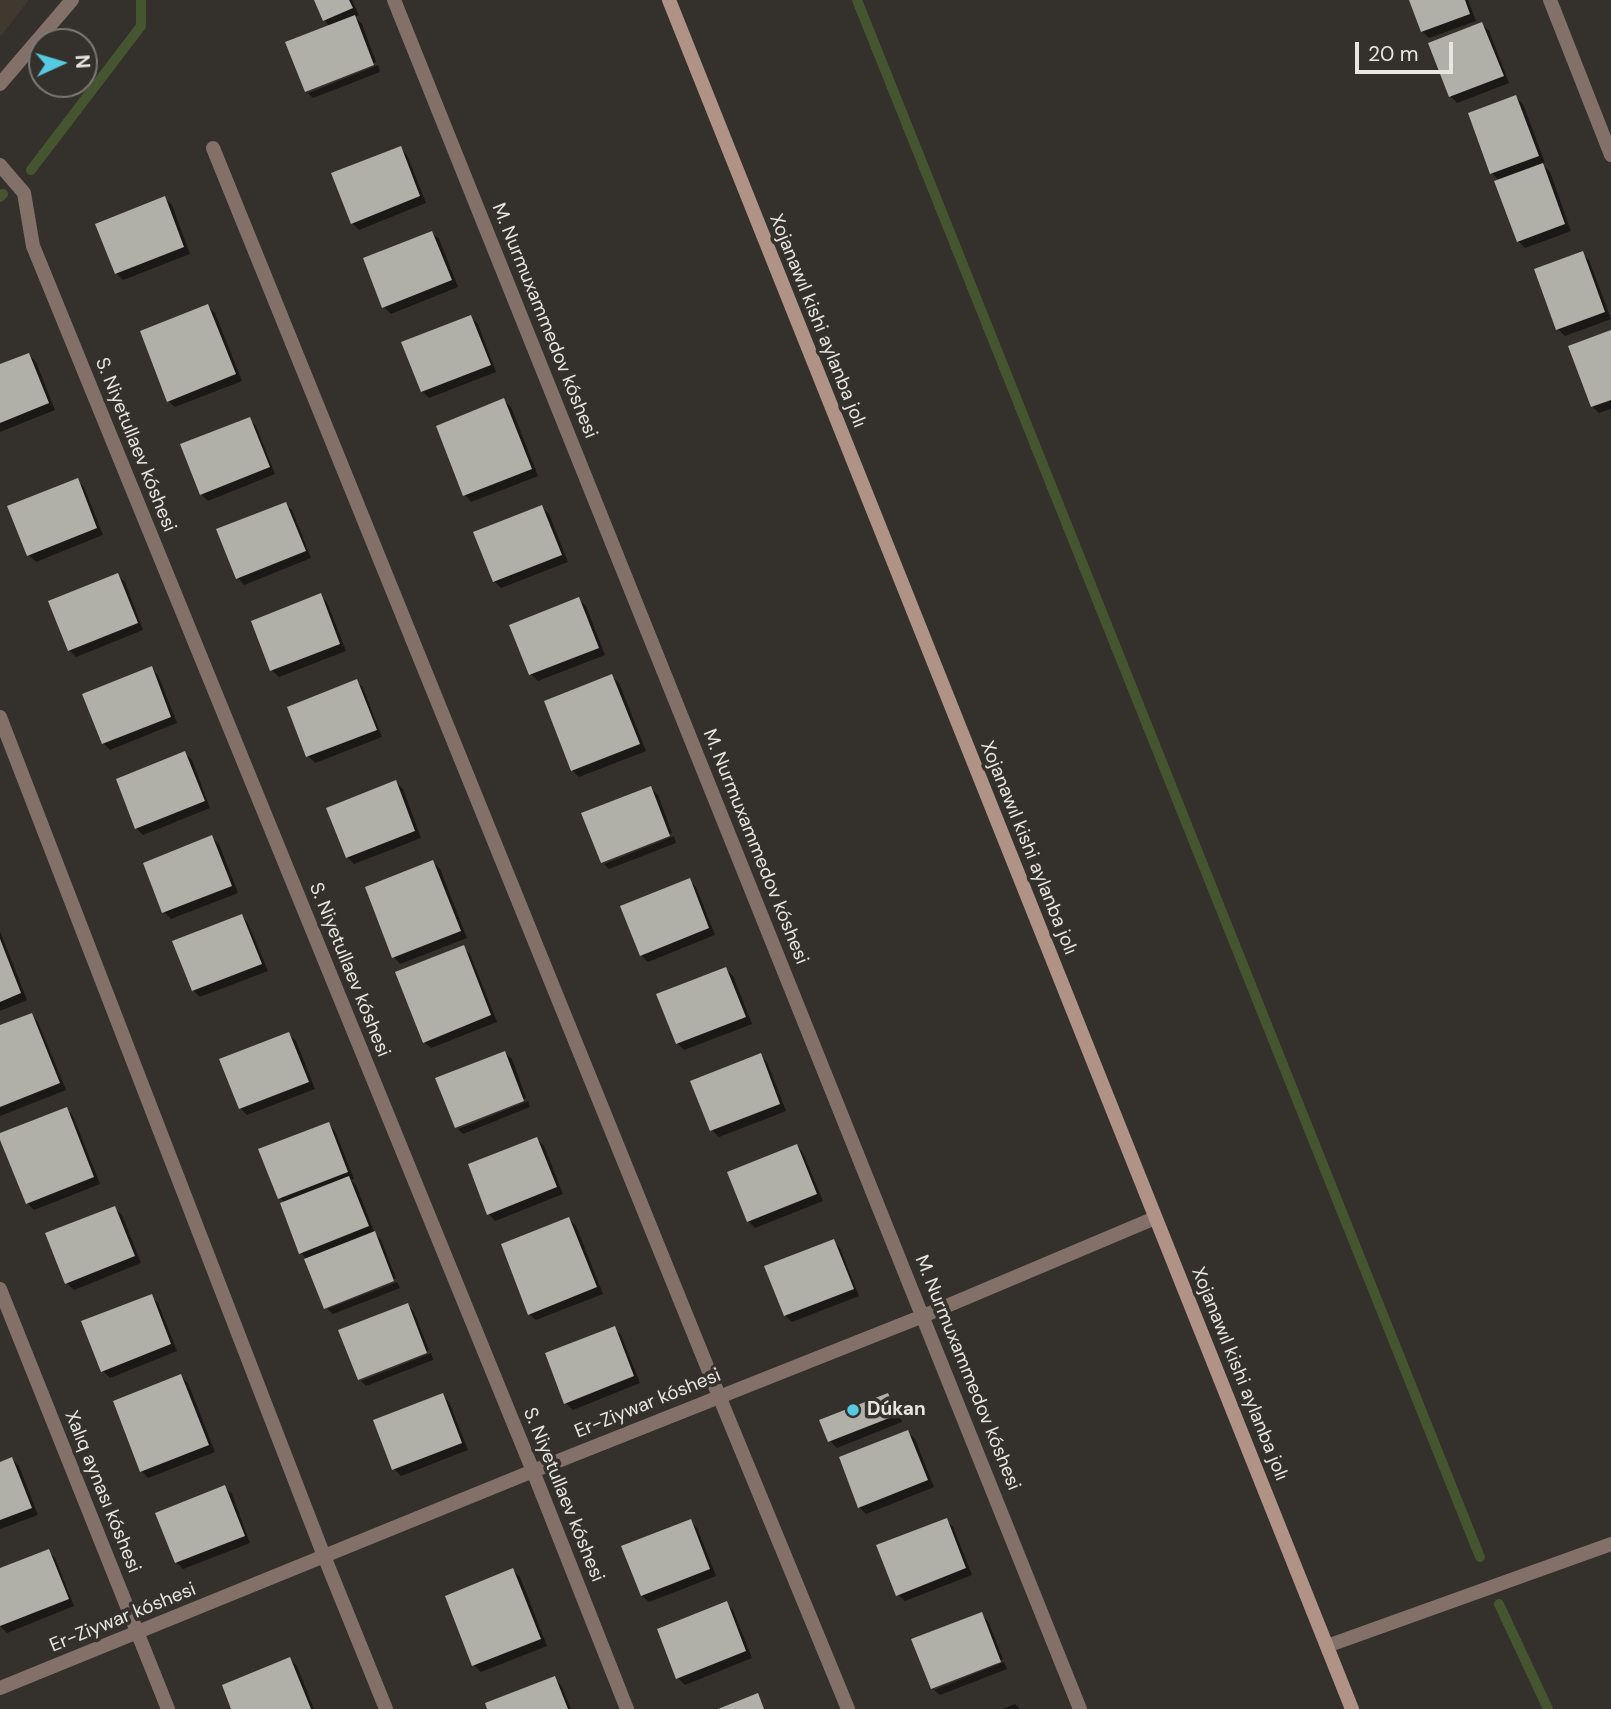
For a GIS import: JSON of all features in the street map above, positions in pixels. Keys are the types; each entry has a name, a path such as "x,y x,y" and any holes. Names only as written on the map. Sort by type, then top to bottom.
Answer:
{"main road":[{"name":"Xojanawıl kishi aylanba jolı","path":"668,0 1352,1709"}],"street":[{"path":"0,83 72,0"},
{"name":"M. Nurmuxammedov kóshesi","path":"394,0 1080,1709"},
{"path":"1550,0 1611,155"},
{"path":"212,148 848,1709"},
{"name":"S. Niyetullaev kóshesi","path":"0,165 24,193 33,246 533,1471 627,1709"},
{"path":"0,717 324,1556 386,1709"},
{"name":"Er-Ziywar kóshesi","path":"0,1688 923,1316 1155,1218"},
{"name":"Xalıq aynası kóshesi","path":"0,1289 168,1709"},
{"path":"1327,1646 1611,1544"}],"shaded area":[{"path":"0,0 29,0 0,37"}],"building":[{"path":"314,0 349,0 353,8 323,21"},
{"path":"1409,0 1465,0 1470,14 1421,32"},
{"path":"355,15 374,65 305,92 285,42"},
{"path":"1482,22 1504,76 1449,97 1428,43"},
{"path":"1516,95 1539,156 1490,174 1468,113"},
{"path":"401,146 420,196 351,224 331,173"},
{"path":"1543,163 1565,224 1517,242 1494,181"},
{"path":"165,196 184,247 115,274 95,224"},
{"path":"432,231 452,280 382,308 363,258"},
{"path":"1583,251 1605,312 1556,330 1534,269"},
{"path":"208,304 236,374 167,402 140,331"},
{"path":"471,315 491,365 421,392 401,342"},
{"path":"1611,330 1611,400 1591,407 1568,346"},
{"path":"29,353 49,403 0,423 0,364"},
{"path":"504,398 532,469 463,496 436,426"},
{"path":"250,417 270,467 200,495 180,444"},
{"path":"78,478 97,528 27,556 7,506"},
{"path":"286,502 306,551 236,579 216,529"},
{"path":"542,505 562,555 493,582 473,532"},
{"path":"118,573 138,623 68,651 48,601"},
{"path":"321,593 340,644 270,671 251,621"},
{"path":"579,597 599,648 529,675 509,625"},
{"path":"152,666 171,717 102,744 82,694"},
{"path":"612,674 640,744 571,771 544,701"},
{"path":"357,679 377,730 306,757 287,707"},
{"path":"185,751 205,801 135,829 116,779"},
{"path":"396,780 415,831 346,858 326,808"},
{"path":"651,786 670,836 601,863 581,813"},
{"path":"212,835 232,886 162,913 143,863"},
{"path":"433,860 461,931 392,958 365,887"},
{"path":"690,878 709,928 640,956 620,906"},
{"path":"242,914 262,964 192,991 172,941"},
{"path":"0,939 21,993 0,1002"},
{"path":"464,945 491,1015 423,1043 395,972"},
{"path":"726,967 746,1017 676,1044 656,994"},
{"path":"32,1013 60,1083 0,1107 0,1025"},
{"path":"289,1032 309,1082 239,1109 219,1059"},
{"path":"505,1051 524,1101 455,1128 435,1078"},
{"path":"761,1053 780,1104 710,1131 690,1081"},
{"path":"67,1107 94,1177 26,1204 0,1140 0,1133"},
{"path":"329,1122 348,1172 278,1199 258,1149"},
{"path":"537,1137 557,1187 487,1215 468,1164"},
{"path":"797,1144 817,1194 747,1222 727,1172"},
{"path":"349,1176 369,1226 299,1254 280,1203"},
{"path":"115,1206 135,1256 65,1284 45,1233"},
{"path":"569,1217 597,1287 528,1315 501,1244"},
{"path":"375,1231 394,1281 324,1309 304,1259"},
{"path":"834,1239 854,1289 784,1316 764,1266"},
{"path":"152,1294 171,1344 101,1372 81,1321"},
{"path":"408,1303 427,1353 358,1380 338,1330"},
{"path":"615,1326 634,1376 564,1404 545,1353"},
{"path":"181,1374 209,1445 140,1472 113,1401"},
{"path":"443,1393 462,1443 392,1470 373,1420"},
{"path":"888,1393 897,1415 828,1442 819,1420"},
{"path":"908,1430 928,1480 858,1508 839,1457"},
{"path":"12,1457 32,1508 0,1520 0,1462"},
{"path":"225,1485 245,1536 175,1563 155,1513"},
{"path":"947,1518 966,1568 896,1596 876,1545"},
{"path":"691,1519 710,1569 641,1596 621,1546"},
{"path":"49,1549 69,1599 0,1626 0,1568"},
{"path":"513,1568 541,1639 472,1666 445,1596"},
{"path":"727,1601 746,1651 676,1679 657,1629"},
{"path":"982,1612 1001,1662 931,1689 911,1639"},
{"path":"290,1657 311,1709 231,1709 222,1685"},
{"path":"555,1676 568,1709 487,1709 485,1703"},
{"path":"758,1693 764,1709 718,1709"}],"waterway":[{"path":"31,170 141,26 141,0"},
{"path":"857,0 1480,1557"},
{"path":"0,197 3,194"},
{"path":"1499,1604 1548,1709"}],"place":[{"name":"Dúkan","path":"853,1410"}]}
